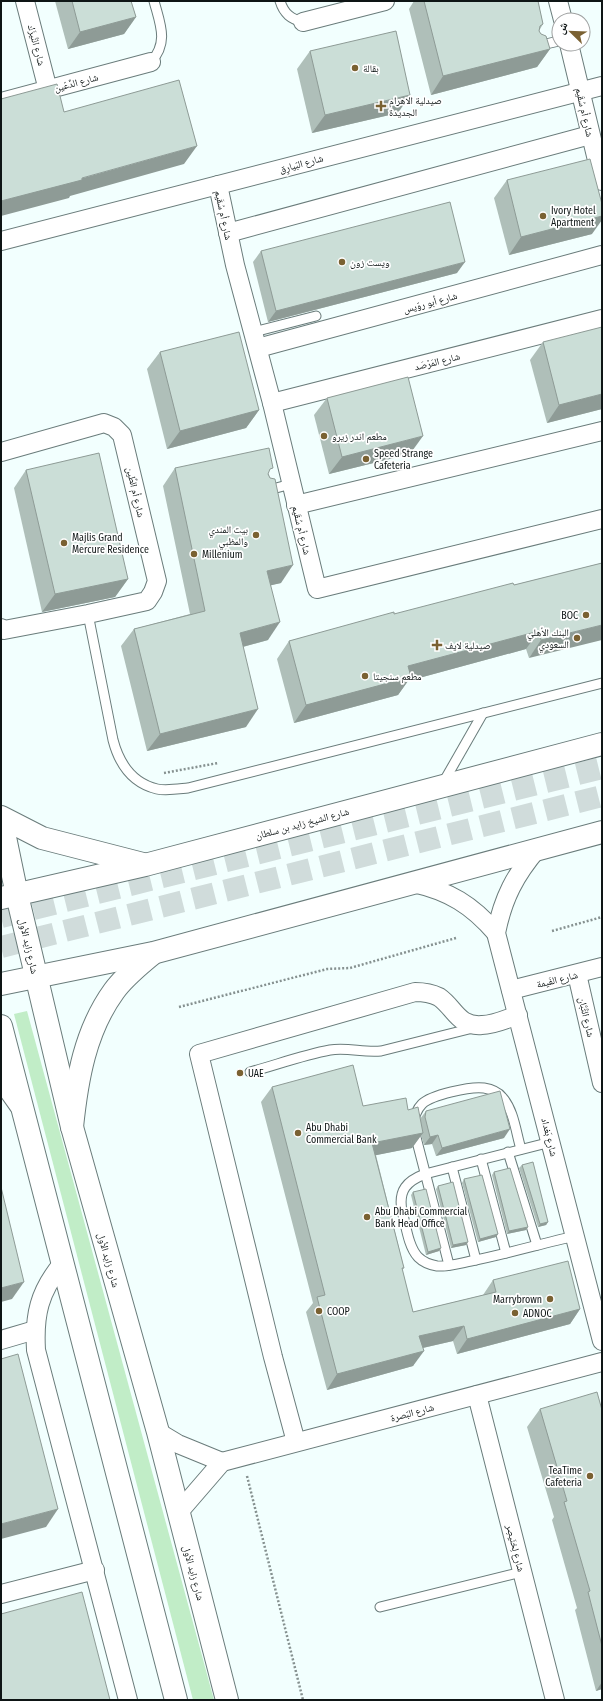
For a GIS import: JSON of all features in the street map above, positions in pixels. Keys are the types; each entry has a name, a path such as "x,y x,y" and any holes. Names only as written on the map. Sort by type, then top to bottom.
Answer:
{"main road":[{"name":"شارع الشيخ زايد بن سلطان","path":"9,897 145,865 602,744"},
{"path":"1,817 42,838 145,865"},
{"name":"شارع زايد الأول","path":"1,817 9,897 36,977 72,1127 158,1432 227,1700"},
{"path":"1,984 153,953 538,848 602,832"},
{"path":"72,1127 81,1065 88,1038 100,1012 114,990 132,970 153,953"},
{"path":"1,1026 20,1104 176,1700"},
{"path":"1,1077 20,1104"}],"street":[{"name":"شارع النَّيزَك","path":"25,1 48,90"},
{"path":"304,22 384,1"},
{"path":"558,1 561,12"},
{"name":"شارع أم سُقَيم","path":"571,52 602,181"},
{"name":"شارع الدِّعَين","path":"1,102 151,62"},
{"name":"شارع البَيارِق","path":"1,241 602,86"},
{"path":"228,233 590,135"},
{"name":"شارع أم سُقَيم","path":"218,185 228,233 272,403 317,589 602,519"},
{"name":"شارع أبو روَيس","path":"256,340 602,256"},
{"name":"شارع المَرْصَد","path":"272,403 602,319"},
{"name":"شارع أم الطِّين","path":"1,452 104,423 114,426 122,435 157,581 153,592 147,601 2,630"},
{"path":"296,505 602,431"},
{"name":"شارع بَغداد","path":"496,933 500,915 514,881 523,866 538,848"},
{"name":"شارع بَغداد","path":"413,883 444,892 458,899 480,915 496,933 602,1341"},
{"name":"شارع الفَيمة","path":"511,990 602,967"},
{"name":"شارع التَّبَّان","path":"577,974 602,1083"},
{"path":"296,1442 273,1357 199,1054 415,992 432,994 440,998 458,1018 465,1022 482,1026 518,1015"},
{"path":"62,1264 44,1290 39,1304 35,1330 36,1350 128,1700"},
{"path":"1,1340 35,1330"},
{"name":"شارع البَصرة","path":"222,1462 602,1362"},
{"name":"شارع لِخنَيصِر","path":"477,1395 555,1700"},
{"path":"158,1432 178,1444 222,1462 178,1513"},
{"path":"1,1594 95,1570"}],"lane":[{"path":"151,62 158,54 162,38 154,1"},
{"path":"280,1 287,14 294,20 304,22"},
{"path":"532,48 551,43"},
{"path":"256,340 316,316"},
{"path":"262,491 291,484"},
{"path":"88,614 117,754 126,770 144,784 157,789 188,788 602,683"},
{"path":"442,786 483,713"},
{"path":"250,1072 330,1050 381,1051 482,1026"},
{"path":"449,1264 413,1126 414,1117 423,1103 430,1098 476,1087 486,1088 495,1091 508,1105 521,1149"},
{"path":"551,1142 425,1174 409,1182 404,1189 401,1199 410,1243 419,1257 428,1263 439,1266 476,1260 575,1236"},
{"path":"508,1152 537,1245"},
{"path":"481,1159 506,1253"},
{"path":"452,1167 476,1260"},
{"path":"380,1607 522,1572"}],"path":[{"path":"156,774 223,762"},
{"path":"552,931 602,917"},
{"path":"180,1007 328,969 350,968 456,938"},
{"path":"246,1472 303,1700"}],"green space":[{"path":"27,1011 214,1700 193,1700 14,1014"}],"building":[{"path":"72,1 131,1 136,17 80,32"},
{"path":"424,1 538,1 543,24 540,26 539,31 541,34 546,36 550,49 443,76"},
{"path":"396,31 410,95 325,115 310,51"},
{"path":"179,80 197,146 82,178 82,180 1,201 1,99 57,84 64,112"},
{"name":"Ivory Hotel Apartment","path":"590,159 602,204 602,216 521,237 507,180"},
{"path":"450,202 465,262 276,311 261,251"},
{"path":"602,327 602,394 559,405 543,342"},
{"path":"239,332 259,410 180,431 160,352"},
{"path":"408,377 423,436 342,457 327,398"},
{"path":"269,448 273,468 270,469 268,474 270,478 275,479 293,565 267,571 280,622 240,633 258,709 160,734 134,629 205,611 175,468"},
{"name":"Majlis Grand Mercure Residence","path":"99,453 128,579 55,594 26,470"},
{"path":"602,563 602,625 541,640 539,631 408,666 411,677 306,705 289,641 394,612 394,614 513,583 514,585"},
{"path":"353,1065 363,1106 406,1098 408,1110 418,1107 423,1133 372,1143 404,1268 402,1268 413,1312 496,1292 493,1280 568,1261 580,1309 467,1339 464,1326 419,1336 424,1351 337,1374 317,1297 325,1295 272,1087"},
{"path":"500,1091 510,1129 442,1148 438,1135 430,1137 425,1117 426,1111"},
{"path":"533,1162 548,1222 540,1224 522,1165"},
{"path":"510,1168 528,1227 509,1231 494,1172"},
{"path":"482,1175 498,1234 480,1239 464,1179"},
{"path":"453,1182 468,1242 453,1245 438,1186"},
{"path":"1,1187 24,1282 1,1288"},
{"path":"426,1189 441,1248 428,1252 413,1192"},
{"path":"18,1354 58,1509 1,1524 1,1359"},
{"path":"597,1392 602,1410 602,1646 588,1592 590,1591 564,1502 567,1501 540,1409"},
{"path":"82,1592 110,1700 1,1700 1,1614"}],"tunnel":[{"path":"1,917 602,768"},
{"path":"1,947 602,796"}],"place":[{"name":"بقالة","path":"355,68"},
{"name":"صيدلية الاهرام الجديدة","path":"381,106"},
{"name":"Ivory Hotel Apartment","path":"543,216"},
{"name":"ويست زون","path":"342,262"},
{"name":"مطعم اندر زيرو","path":"324,436"},
{"name":"Speed Strange Cafeteria","path":"366,459"},
{"name":"بيت المندي والمظبي","path":"256,535"},
{"name":"Majlis Grand Mercure Residence","path":"64,543"},
{"name":"Millenium","path":"194,554"},
{"name":"BOC","path":"586,615"},
{"name":"البنك الأهلي السعودي","path":"577,638"},
{"name":"صيدلية لايف","path":"437,645"},
{"name":"مطعم سنجيتا","path":"365,676"},
{"name":"UAE","path":"240,1073"},
{"name":"Abu Dhabi Commercial Bank","path":"298,1133"},
{"name":"Abu Dhabi Commercial Bank Head Office","path":"367,1217"},
{"name":"Marrybrown","path":"550,1299"},
{"name":"COOP","path":"319,1311"},
{"name":"ADNOC","path":"515,1313"},
{"name":"TeaTime Cafeteria","path":"590,1476"}]}
